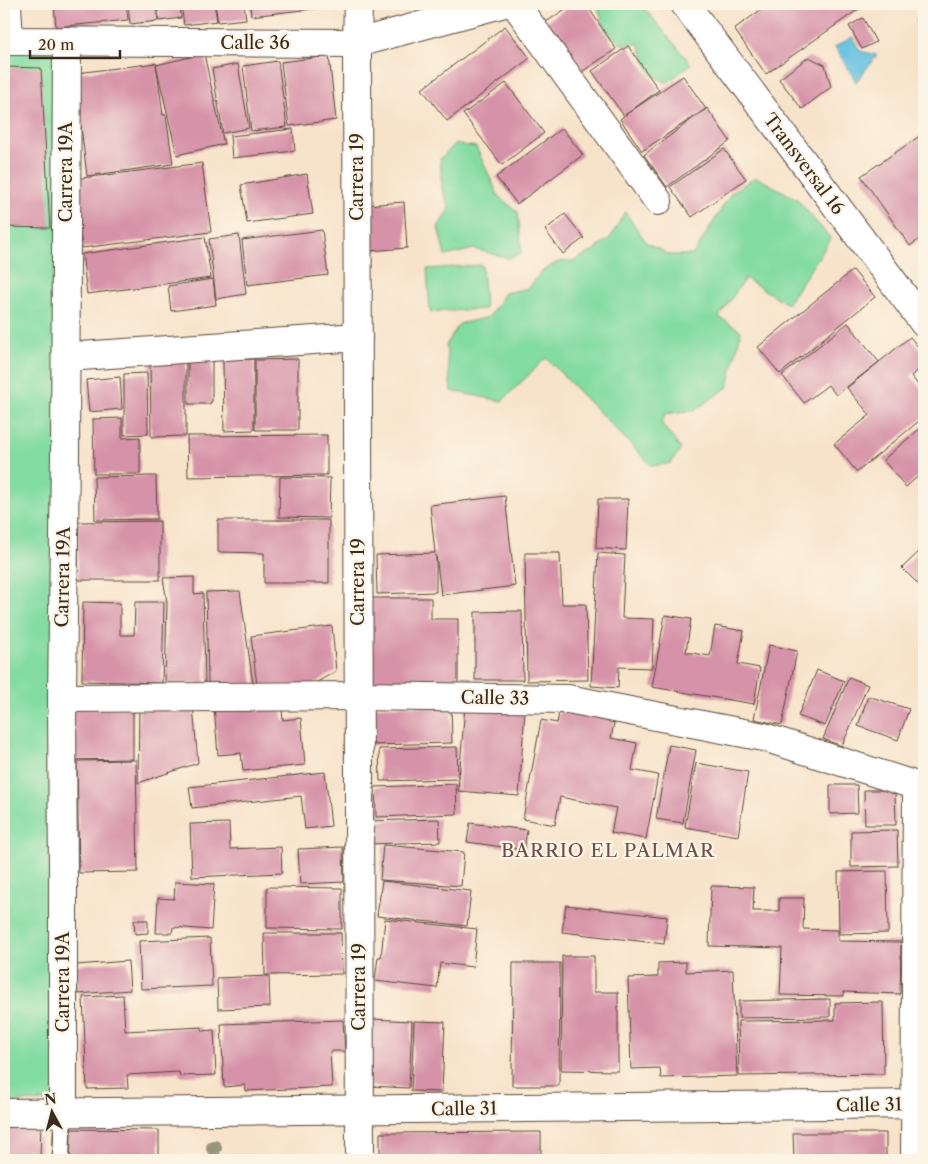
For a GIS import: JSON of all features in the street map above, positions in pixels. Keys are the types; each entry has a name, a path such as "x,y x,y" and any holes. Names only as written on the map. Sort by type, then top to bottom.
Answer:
{"street":[{"path":"6,41 7,4"},
{"name":"Carrera 19","path":"358,4 360,1160"},
{"name":"Calle 36","path":"6,41 357,44 501,4"},
{"path":"515,4 658,201"},
{"name":"Transversal 16","path":"684,4 924,323"},
{"name":"Carrera 19A","path":"63,1114 62,698 67,41"},
{"path":"66,357 358,337"},
{"name":"Calle 33","path":"62,698 358,696 568,699 764,737 917,786 920,1104"},
{"path":"915,1160 920,1104"},
{"name":"Calle 31","path":"4,1114 920,1104"}],"lane":[{"path":"61,1160 63,1114"}],"green space":[{"path":"597,4 641,4 691,64 667,83 651,74 639,44 621,44 605,29"},
{"path":"4,45 61,46 56,1101 4,1102"},
{"path":"455,144 476,147 499,197 518,212 522,253 508,258 474,249 445,256 438,227 450,209 442,189 440,159"},
{"path":"756,177 797,199 831,239 787,304 745,278 719,317 741,331 728,387 695,410 665,414 662,424 681,449 671,463 652,466 546,358 502,401 451,391 446,345 459,324 489,317 505,293 529,288 541,272 558,262 573,261 592,252 611,237 625,212 647,243 670,255 693,255 732,192"},
{"path":"482,265 485,309 430,312 427,269"}],"water":[{"path":"852,37 860,51 877,55 856,82 835,47"}],"building":[{"path":"54,4 126,4 128,20 56,27"},
{"path":"128,4 156,4 158,21 130,24"},
{"path":"157,4 180,4 181,18 159,21"},
{"path":"181,4 214,4 217,21 184,25"},
{"path":"215,4 244,4 246,19 218,22"},
{"path":"250,4 329,4 329,7 251,16"},
{"path":"573,4 586,4 616,49 577,75 543,24"},
{"path":"769,4 866,4 766,74 734,29"},
{"path":"924,14 924,32 916,20"},
{"path":"863,18 876,42 862,49 849,26"},
{"path":"505,26 530,58 447,121 422,89"},
{"path":"628,46 659,90 625,115 683,76 706,109 642,151 620,119 624,116 592,71"},
{"path":"204,54 224,144 177,155 156,65"},
{"path":"329,56 336,120 289,126 281,62"},
{"path":"809,57 825,65 831,87 802,109 779,79"},
{"path":"278,61 287,127 251,131 243,66"},
{"path":"156,63 163,115 166,115 173,164 87,176 81,126 76,127 69,74"},
{"path":"238,64 249,128 223,133 212,69"},
{"path":"4,67 41,68 50,228 4,227"},
{"path":"506,83 544,133 502,165 463,114"},
{"path":"707,108 730,141 667,187 644,155"},
{"path":"562,128 583,155 517,204 496,177"},
{"path":"293,129 295,151 232,158 230,136"},
{"path":"924,133 924,236 910,246 861,176"},
{"path":"724,149 746,179 692,217 670,187"},
{"path":"202,163 211,232 82,248 74,179"},
{"path":"307,174 313,214 247,223 241,185"},
{"path":"404,202 407,248 369,251 366,205"},
{"path":"565,214 584,238 563,254 545,230"},
{"path":"322,230 328,275 247,285 242,240"},
{"path":"239,235 246,294 216,299 209,239"},
{"path":"205,237 211,278 87,294 82,254"},
{"path":"853,270 875,297 780,374 758,347"},
{"path":"213,279 216,305 171,311 168,286"},
{"path":"848,323 879,362 836,395 828,385 804,403 782,375"},
{"path":"910,337 924,354 924,365 911,376 924,392 924,417 857,472 834,444 870,415 847,388"},
{"path":"210,356 210,361 212,361 212,402 210,404 188,404 188,357"},
{"path":"254,359 254,430 224,431 223,360"},
{"path":"298,359 298,430 255,430 255,360"},
{"path":"186,360 186,436 151,437 150,361"},
{"path":"147,373 148,434 124,435 124,374"},
{"path":"120,377 122,409 89,412 86,380"},
{"path":"122,418 122,438 140,437 140,474 94,474 93,419"},
{"path":"924,425 924,471 906,487 883,460"},
{"path":"327,435 327,475 188,477 187,436"},
{"path":"156,476 157,519 95,520 94,477"},
{"path":"280,477 330,478 329,518 279,517"},
{"path":"505,496 515,586 441,595 436,555 436,592 377,594 376,555 435,553 430,505"},
{"path":"598,499 628,499 626,550 596,548"},
{"path":"218,520 329,520 329,583 264,583 264,553 218,552"},
{"path":"160,521 160,580 78,580 78,522"},
{"path":"924,547 924,590 902,568"},
{"path":"525,553 560,553 562,604 586,604 588,680 527,681"},
{"path":"598,553 625,555 622,618 654,619 652,668 619,667 618,688 591,686"},
{"path":"194,577 194,594 203,593 205,684 165,683 167,602 163,578"},
{"path":"240,591 253,684 208,683 206,592"},
{"path":"370,598 431,598 431,619 458,619 458,684 370,684"},
{"path":"83,602 120,603 120,635 134,635 135,602 164,602 162,683 82,681"},
{"path":"522,611 523,680 475,680 475,612"},
{"path":"665,615 691,619 686,652 710,656 715,626 744,631 738,664 760,668 754,704 652,687"},
{"path":"332,626 336,671 312,685 257,686 251,636"},
{"path":"769,645 797,651 782,725 754,719"},
{"path":"817,670 844,681 825,726 798,716"},
{"path":"849,677 868,685 842,746 823,739"},
{"path":"868,696 909,709 898,740 858,726"},
{"path":"281,700 283,720 301,718 305,765 243,771 241,753 218,755 214,706"},
{"path":"451,705 452,743 370,745 369,707"},
{"path":"465,706 525,710 519,796 458,791"},
{"path":"193,707 198,763 138,783 139,710"},
{"path":"133,708 133,759 66,760 65,709"},
{"path":"560,708 615,718 611,738 637,743 632,770 658,775 646,839 611,833 616,808 560,797 555,825 523,819 541,720 557,723"},
{"path":"669,745 696,750 683,823 656,819"},
{"path":"457,747 458,779 380,781 379,749"},
{"path":"136,760 138,872 79,873 77,761"},
{"path":"696,763 748,772 738,836 685,827"},
{"path":"325,772 331,826 305,829 301,796 192,808 189,787"},
{"path":"456,784 457,814 376,817 375,787"},
{"path":"830,785 857,785 858,813 830,814"},
{"path":"864,790 895,790 896,825 865,825"},
{"path":"439,819 440,842 368,844 367,821"},
{"path":"229,823 230,849 281,847 282,873 192,877 190,824"},
{"path":"470,823 527,830 524,850 467,842"},
{"path":"897,830 898,866 851,867 851,831"},
{"path":"383,845 464,852 461,886 380,880"},
{"path":"343,847 344,882 300,884 298,849"},
{"path":"887,871 888,933 839,934 838,872"},
{"path":"382,881 471,891 467,926 377,916"},
{"path":"175,882 214,884 211,930 173,927 172,933 156,933 158,898 174,899"},
{"path":"711,886 754,887 753,911 779,911 779,898 804,898 803,929 838,930 838,941 901,942 900,994 844,992 844,996 780,995 782,948 709,946"},
{"path":"267,887 342,888 342,929 267,928"},
{"path":"566,905 667,917 664,944 562,932"},
{"path":"385,919 477,929 473,967 440,963 437,988 375,981 378,957 381,957"},
{"path":"134,920 148,920 148,933 135,934"},
{"path":"264,933 341,933 342,974 265,975"},
{"path":"210,938 212,986 141,989 139,941"},
{"path":"562,956 594,956 594,992 618,992 618,1071 561,1070"},
{"path":"128,961 130,990 78,994 76,965"},
{"path":"686,962 686,972 733,970 737,1076 661,1078 660,1068 631,1069 628,978 658,977 658,963"},
{"path":"513,963 560,963 559,1086 512,1086"},
{"path":"269,976 270,1007 218,1009 217,978"},
{"path":"123,995 125,1031 202,1027 202,1031 214,1030 216,1075 180,1076 179,1072 127,1075 128,1088 87,1089 83,997"},
{"path":"830,999 830,1017 739,1018 739,1001"},
{"path":"883,1002 884,1074 739,1076 738,1021 835,1020 835,1003"},
{"path":"371,1019 412,1021 409,1088 368,1086"},
{"path":"343,1020 345,1051 330,1051 332,1087 246,1091 245,1085 224,1087 221,1024"},
{"path":"414,1021 445,1022 442,1092 411,1091"},
{"path":"4,1122 41,1122 40,1160 4,1160"},
{"path":"67,1129 159,1130 159,1160 67,1160"},
{"path":"541,1132 541,1159 380,1160 380,1133"},
{"path":"793,1133 886,1133 886,1160 794,1160"}],"district":[{"name":"BARRIO EL PALMAR","path":"608,850"}]}
